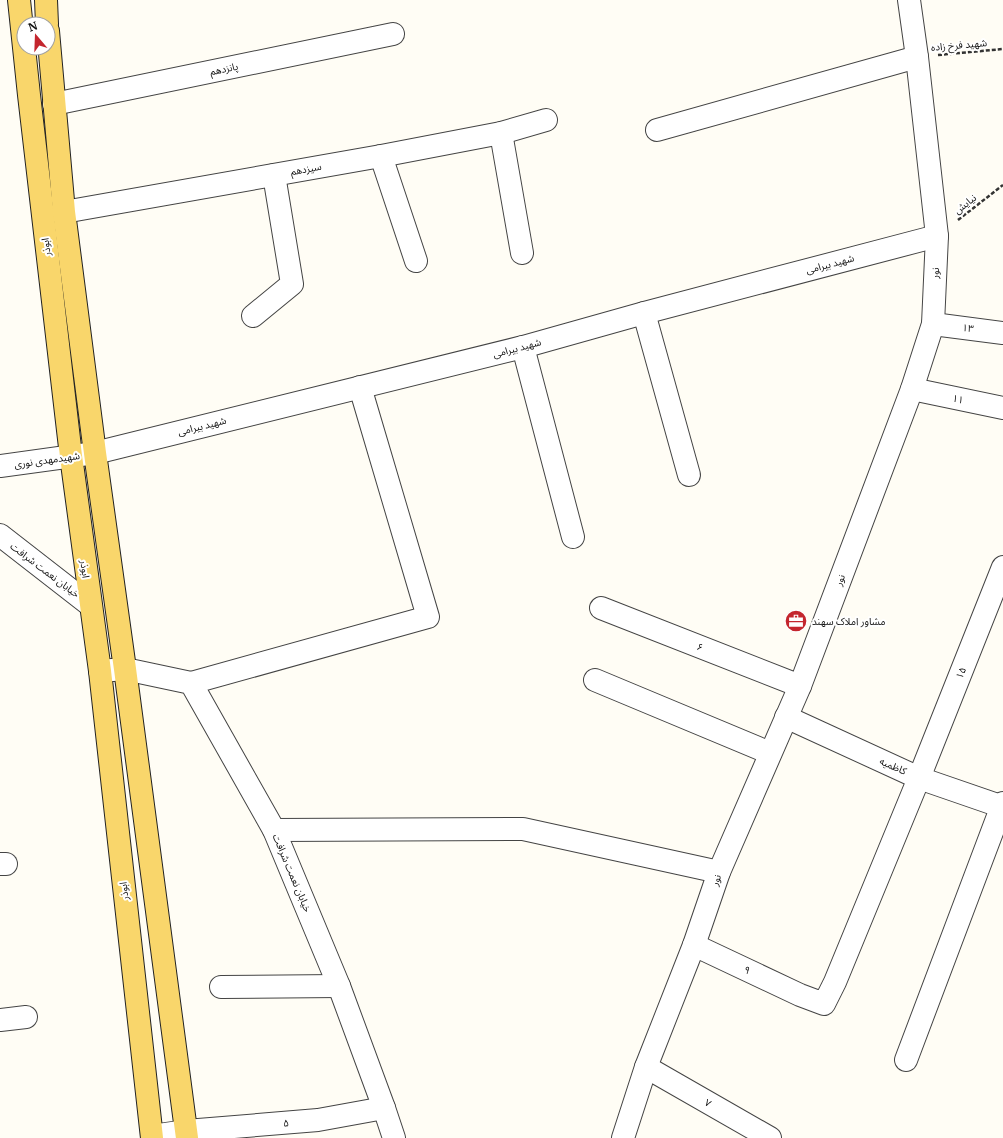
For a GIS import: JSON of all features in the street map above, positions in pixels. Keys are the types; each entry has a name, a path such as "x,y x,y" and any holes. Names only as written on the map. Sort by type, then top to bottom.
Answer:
{"main road":[{"name":"ابوذر","path":"19,0 71,456 100,671 152,1137"},
{"path":"46,0 47,16"},
{"path":"50,56 64,212 186,1135"}],"street":[{"name":"نور","path":"623,1138 646,1067 694,944 718,872 800,686 912,389 933,324 937,236 917,57 909,0"},
{"name":"پانزدهم","path":"54,104 394,34"},
{"path":"656,130 917,57"},
{"name":"سیزدهم","path":"64,212 501,133 546,120"},
{"path":"501,133 522,252"},
{"path":"380,156 416,261"},
{"path":"253,316 292,284 274,175"},
{"name":"شهید بیرامی","path":"95,453 523,347 644,313 937,236"},
{"path":"644,313 689,475"},
{"name":"۱۳","path":"933,324 1003,333"},
{"path":"523,347 573,537"},
{"path":"100,671 125,668 191,683 428,617 360,387"},
{"name":"۱۱","path":"912,389 1003,408"},
{"name":"شهیدمهدی نوری","path":"0,466 95,453"},
{"name":"خیابان نعمت شرافت","path":"0,536 90,605"},
{"name":"۱۵","path":"800,995 824,1004 835,982 1003,568"},
{"name":"۶","path":"601,608 800,686"},
{"path":"595,680 770,754"},
{"name":"خیابان نعمت شرافت","path":"191,683 274,830 339,986 394,1138"},
{"name":"کاظمیه","path":"786,717 919,778 1003,806"},
{"path":"906,1060 1003,806"},
{"path":"274,830 523,829 718,872"},
{"name":"۹","path":"694,944 800,995"},
{"path":"221,987 339,986"},
{"path":"0,1020 26,1017"},
{"name":"۷","path":"646,1067 770,1138"},
{"name":"۵","path":"152,1137 319,1129 384,1108"}],"path":[{"name":"شهید فرخ زاده","path":"917,57 1003,49"},
{"name":"نیایش","path":"937,236 1003,185"}],"place":[{"name":"مشاور املاک سهند","path":"796,621"}]}
